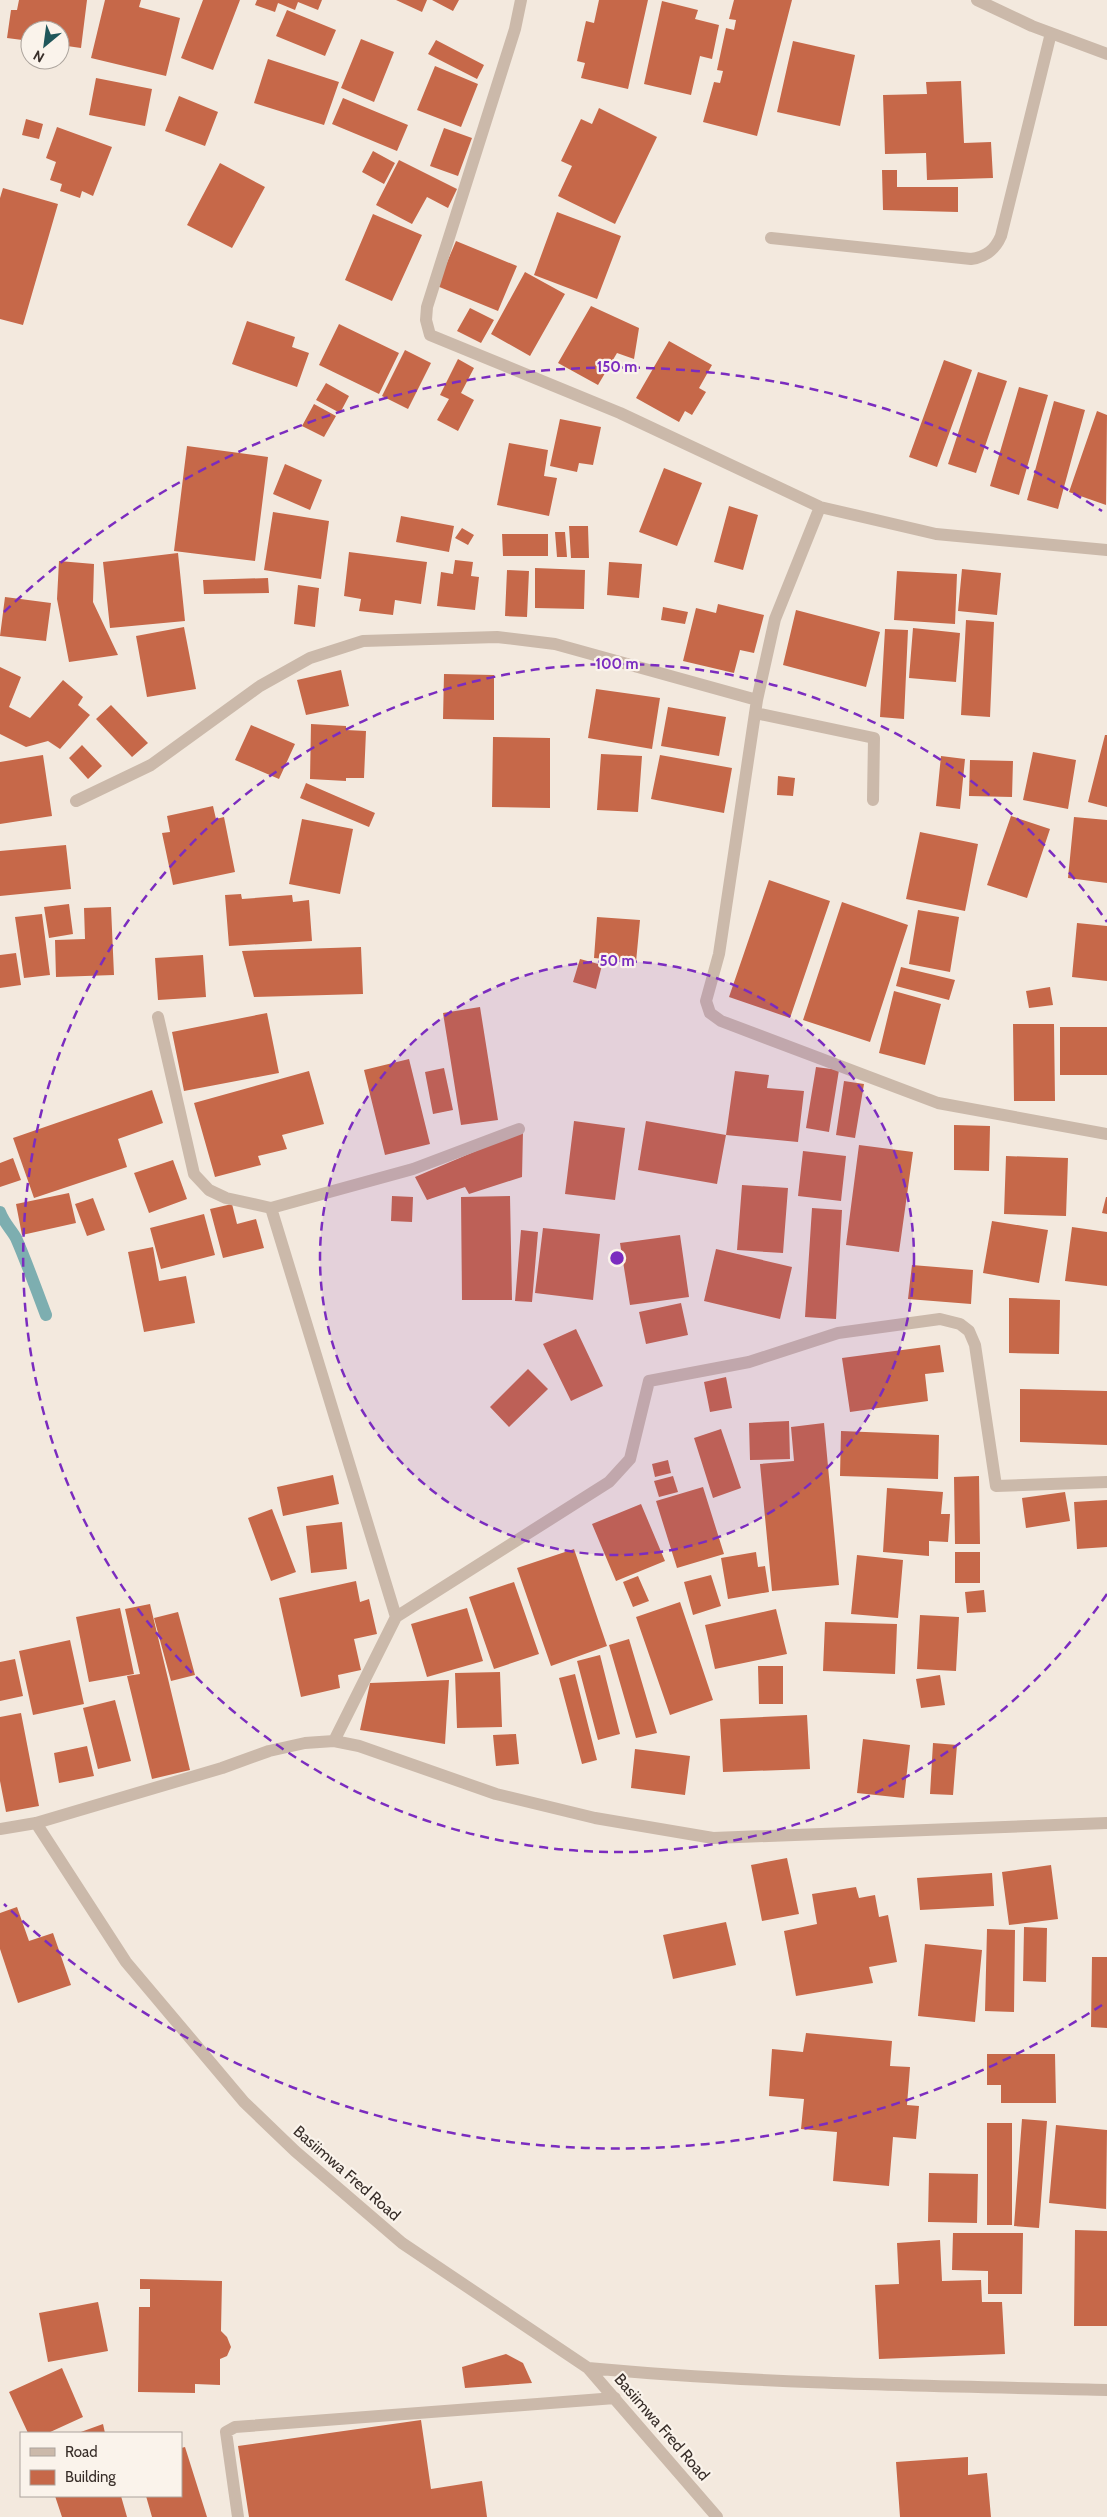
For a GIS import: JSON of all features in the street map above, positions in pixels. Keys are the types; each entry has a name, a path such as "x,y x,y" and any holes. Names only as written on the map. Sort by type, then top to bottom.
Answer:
{"street":[{"path":"521,0 515,29 427,307 426,320 430,335 620,413 820,507 936,534 1107,550"},
{"path":"977,0 1051,34 1107,54"},
{"path":"771,238 971,259 980,258 989,253 996,246 1001,236 1051,34"},
{"path":"820,507 775,619 757,700 718,954 706,1001 710,1012 721,1021 938,1103 1107,1134"},
{"path":"76,801 150,765 260,686 310,658 363,641 497,637 555,644 757,700"},
{"path":"755,713 874,738 873,800"},
{"path":"158,1017 194,1174 209,1190 226,1198 271,1208 413,1169 518,1129"},
{"path":"271,1208 396,1617"},
{"path":"334,1741 396,1617 609,1482 630,1459 650,1381 749,1362 838,1332 940,1319 960,1324 969,1331 975,1345 996,1486 1107,1482"},
{"path":"0,1829 36,1823 222,1768 269,1751 306,1743 334,1741 359,1746 496,1794 595,1818 713,1838 1107,1823"},
{"name":"Basiimwa Fred Road","path":"36,1823 126,1962 244,2102 282,2139 402,2243 588,2368 717,2517"},
{"path":"588,2368 681,2376 899,2386 1107,2390"},
{"path":"238,2517 226,2432 235,2427 615,2398"}],"building":[{"path":"19,0 87,0 81,48 70,46 70,20 20,20 20,40 7,38 11,10 17,10"},
{"path":"105,0 141,0 139,7 180,18 166,76 91,58"},
{"path":"203,0 240,0 213,70 181,58"},
{"path":"257,0 322,0 318,10 298,2 295,10 278,3 275,12 255,5"},
{"path":"396,0 427,0 422,12"},
{"path":"432,0 459,0 453,11"},
{"path":"599,0 648,0 628,89 581,78 585,63 577,61 586,21 594,23"},
{"path":"734,0 792,0 757,136 703,122 714,82 720,83 723,71 717,70 726,28 734,30 736,20 729,19"},
{"path":"662,1 698,10 695,19 719,25 712,59 700,56 691,95 644,84"},
{"path":"287,10 336,30 325,56 276,36"},
{"path":"361,39 394,52 374,102 341,88"},
{"path":"436,40 484,65 477,79 428,54"},
{"path":"793,41 855,55 840,126 777,112"},
{"path":"268,59 339,82 324,125 254,103"},
{"path":"435,66 478,84 461,127 417,110"},
{"path":"96,78 152,89 145,126 89,115"},
{"path":"961,81 964,143 991,142 993,178 927,180 926,153 885,154 883,95 927,94 926,82"},
{"path":"179,96 218,112 205,146 165,131"},
{"path":"343,98 408,125 397,151 332,124"},
{"path":"599,108 657,137 615,224 558,196 572,166 561,161 581,119 592,124"},
{"path":"26,119 43,124 39,139 22,135"},
{"path":"57,127 112,147 93,196 82,191 80,198 60,191 62,184 50,180 56,162 46,158"},
{"path":"444,128 472,138 458,176 430,166"},
{"path":"373,151 395,163 384,184 362,172"},
{"path":"399,160 457,189 448,208 427,197 412,224 376,205"},
{"path":"220,163 265,187 232,248 187,225"},
{"path":"882,170 897,170 897,187 958,187 958,212 883,210"},
{"path":"3,188 58,204 23,325 0,319 0,198"},
{"path":"557,212 621,236 597,299 534,275"},
{"path":"373,214 422,235 392,301 345,280"},
{"path":"456,241 517,266 498,311 437,286"},
{"path":"525,272 565,294 530,356 491,334"},
{"path":"591,306 639,328 634,359 617,353 598,385 558,363"},
{"path":"470,308 494,320 481,343 457,331"},
{"path":"247,321 295,337 292,347 309,353 297,387 232,364"},
{"path":"339,324 399,353 379,394 319,365"},
{"path":"669,341 712,365 699,388 706,392 692,415 685,411 679,422 636,398"},
{"path":"405,350 431,363 408,409 382,396"},
{"path":"458,359 474,368 461,393 474,400 458,431 437,420 449,399 440,395"},
{"path":"944,360 972,370 937,467 909,457"},
{"path":"978,372 1007,381 976,473 948,464"},
{"path":"326,383 349,396 340,413 316,400"},
{"path":"1019,387 1048,395 1019,495 990,486"},
{"path":"1054,401 1085,410 1058,509 1027,500"},
{"path":"314,404 336,416 324,437 302,426"},
{"path":"1097,411 1107,415 1106,505 1069,492"},
{"path":"560,419 601,427 593,465 579,463 577,472 550,466"},
{"path":"509,443 548,450 544,476 557,478 549,516 497,505"},
{"path":"187,446 268,457 255,561 174,551"},
{"path":"285,464 322,480 310,510 273,494"},
{"path":"664,468 702,483 677,546 639,532"},
{"path":"729,506 758,515 743,570 714,562"},
{"path":"273,512 329,521 321,579 264,570"},
{"path":"401,516 454,526 449,552 396,542"},
{"path":"569,526 588,526 589,558 571,558"},
{"path":"462,528 474,535 468,545 455,538"},
{"path":"555,532 565,532 567,557 557,557"},
{"path":"502,534 548,534 548,556 503,556"},
{"path":"349,552 427,562 421,604 395,600 393,615 359,611 361,599 344,596"},
{"path":"178,553 185,621 110,628 103,562"},
{"path":"455,560 473,562 471,576 479,577 475,610 437,606 441,572 453,574"},
{"path":"59,561 94,564 93,602 118,655 69,662 57,599"},
{"path":"609,562 642,564 639,598 607,595"},
{"path":"535,568 585,570 584,609 535,608"},
{"path":"962,569 1001,573 997,615 958,611"},
{"path":"507,570 529,571 527,617 505,616"},
{"path":"897,571 957,574 955,624 894,620"},
{"path":"268,578 269,593 204,594 203,580"},
{"path":"298,585 319,588 315,627 294,624"},
{"path":"5,597 51,603 46,641 0,636"},
{"path":"718,604 764,615 754,653 740,650 734,673 683,661 696,608 716,613"},
{"path":"663,607 688,612 685,624 661,620"},
{"path":"796,610 880,632 866,687 783,665"},
{"path":"966,620 994,622 990,717 961,715"},
{"path":"184,627 196,689 147,697 136,636"},
{"path":"913,628 960,633 956,682 909,678"},
{"path":"885,629 908,630 904,719 880,717"},
{"path":"0,667 21,677 9,707 30,718 63,680 83,697 78,705 90,715 60,749 48,741 26,747 0,734"},
{"path":"341,670 349,706 306,715 297,680"},
{"path":"444,674 494,675 494,720 443,719"},
{"path":"596,689 660,698 652,749 588,738"},
{"path":"111,705 148,743 132,757 96,719"},
{"path":"668,707 726,717 719,756 661,746"},
{"path":"311,724 346,726 346,730 366,731 364,778 346,778 346,781 310,779"},
{"path":"251,725 295,744 279,779 235,760"},
{"path":"1105,735 1107,735 1107,807 1088,802"},
{"path":"493,737 550,738 550,808 492,807"},
{"path":"82,745 102,766 88,779 69,758"},
{"path":"1033,752 1076,760 1068,809 1023,800"},
{"path":"601,754 642,756 638,812 597,810"},
{"path":"43,755 52,816 0,824 0,762"},
{"path":"660,755 732,768 724,813 651,799"},
{"path":"941,756 965,759 960,809 936,806"},
{"path":"970,760 1013,761 1012,797 969,796"},
{"path":"778,776 795,778 793,796 777,795"},
{"path":"306,783 375,813 369,827 300,798"},
{"path":"213,806 216,819 224,817 235,872 173,885 162,833 170,832 167,816"},
{"path":"1011,816 1050,829 1027,898 987,885"},
{"path":"1074,817 1107,820 1107,883 1068,878"},
{"path":"302,819 353,829 340,894 289,884"},
{"path":"920,832 978,844 965,911 906,899"},
{"path":"66,845 71,889 0,896 0,851"},
{"path":"769,880 830,901 790,1018 729,997"},
{"path":"241,894 242,899 292,895 293,902 309,900 312,941 229,946 225,895"},
{"path":"842,902 908,925 870,1042 803,1020"},
{"path":"69,904 73,934 49,938 44,907"},
{"path":"111,907 114,975 56,977 55,940 85,939 84,908"},
{"path":"918,910 959,917 950,972 909,964"},
{"path":"42,914 50,975 24,978 15,917"},
{"path":"597,917 640,920 636,962 594,958"},
{"path":"1077,923 1107,926 1107,981 1072,977"},
{"path":"361,947 363,994 254,997 242,951"},
{"path":"16,953 21,985 0,988 0,955"},
{"path":"203,955 206,997 158,1000 155,958"},
{"path":"580,959 602,965 596,989 573,982"},
{"path":"901,967 955,980 949,1000 896,986"},
{"path":"1050,987 1053,1005 1029,1008 1026,991"},
{"path":"894,991 941,1004 925,1065 879,1053"},
{"path":"480,1007 498,1120 461,1125 443,1013"},
{"path":"267,1013 279,1073 184,1091 172,1032"},
{"path":"1013,1024 1054,1024 1055,1101 1014,1101"},
{"path":"1060,1027 1107,1027 1107,1075 1060,1075"},
{"path":"409,1059 430,1144 385,1155 364,1070"},
{"path":"816,1067 839,1070 829,1132 806,1128"},
{"path":"444,1068 453,1110 433,1114 425,1072"},
{"path":"309,1071 324,1124 282,1135 287,1149 258,1156 261,1165 215,1177 194,1103"},
{"path":"735,1071 769,1075 767,1088 804,1091 798,1142 726,1135"},
{"path":"844,1081 864,1084 855,1138 836,1135"},
{"path":"152,1090 163,1123 118,1139 127,1167 34,1198 13,1138"},
{"path":"574,1121 625,1128 615,1200 565,1194"},
{"path":"646,1121 726,1135 717,1184 638,1170"},
{"path":"954,1125 990,1126 989,1171 954,1170"},
{"path":"523,1131 522,1177 469,1194 465,1187 427,1200 415,1177"},
{"path":"859,1145 913,1152 899,1252 846,1245"},
{"path":"803,1151 846,1156 841,1201 798,1196"},
{"path":"1006,1156 1068,1158 1066,1216 1004,1214"},
{"path":"13,1158 21,1180 0,1187 0,1163"},
{"path":"173,1160 187,1199 149,1213 134,1173"},
{"path":"742,1185 788,1188 783,1253 737,1250"},
{"path":"69,1193 76,1223 22,1235 16,1204"},
{"path":"392,1196 413,1197 412,1222 391,1221"},
{"path":"510,1196 512,1300 462,1300 461,1197"},
{"path":"1107,1197 1107,1214 1102,1213"},
{"path":"93,1198 105,1230 87,1236 75,1204"},
{"path":"232,1204 237,1224 256,1219 264,1248 223,1258 210,1209"},
{"path":"812,1208 842,1210 836,1319 805,1317"},
{"path":"204,1214 215,1255 161,1269 150,1228"},
{"path":"992,1221 1048,1230 1039,1283 983,1273"},
{"path":"1072,1227 1107,1232 1107,1286 1065,1281"},
{"path":"543,1228 600,1234 593,1300 535,1293"},
{"path":"521,1230 538,1232 532,1302 515,1301"},
{"path":"680,1235 689,1297 630,1305 620,1243"},
{"path":"153,1247 159,1281 186,1276 195,1323 144,1332 128,1252"},
{"path":"716,1249 792,1267 780,1319 704,1301"},
{"path":"912,1265 973,1270 971,1304 908,1299"},
{"path":"1009,1298 1060,1300 1059,1354 1009,1353"},
{"path":"681,1303 688,1335 646,1344 639,1312"},
{"path":"576,1329 603,1386 571,1401 543,1344"},
{"path":"940,1345 944,1372 925,1374 928,1401 850,1412 842,1358"},
{"path":"528,1369 548,1389 509,1427 490,1407"},
{"path":"726,1377 732,1408 710,1412 704,1382"},
{"path":"1020,1389 1107,1391 1107,1445 1020,1442"},
{"path":"789,1421 790,1459 750,1460 749,1423"},
{"path":"824,1423 839,1585 772,1591 760,1464 794,1461 791,1427"},
{"path":"721,1429 741,1488 713,1498 694,1438"},
{"path":"841,1431 939,1435 938,1479 840,1476"},
{"path":"668,1460 671,1473 655,1477 652,1464"},
{"path":"333,1475 339,1504 283,1516 277,1487"},
{"path":"673,1476 678,1492 659,1497 654,1481"},
{"path":"979,1476 980,1544 955,1544 954,1477"},
{"path":"703,1487 724,1554 677,1568 656,1501"},
{"path":"887,1488 943,1492 941,1514 950,1514 948,1542 929,1541 929,1556 883,1552"},
{"path":"1065,1492 1070,1521 1026,1528 1022,1498"},
{"path":"1107,1500 1107,1547 1077,1549 1074,1502"},
{"path":"641,1504 665,1561 616,1581 592,1524"},
{"path":"272,1509 296,1572 271,1581 248,1518"},
{"path":"342,1522 347,1569 311,1573 306,1526"},
{"path":"574,1549 607,1646 551,1666 517,1568"},
{"path":"756,1552 758,1567 765,1566 769,1592 728,1599 721,1558"},
{"path":"955,1552 980,1552 980,1583 955,1583"},
{"path":"857,1555 903,1560 898,1618 851,1614"},
{"path":"711,1575 721,1606 693,1615 684,1582"},
{"path":"638,1576 649,1601 633,1607 623,1582"},
{"path":"356,1581 360,1602 369,1599 377,1634 354,1639 361,1670 338,1675 340,1688 301,1697 279,1598"},
{"path":"514,1582 539,1654 494,1669 469,1597"},
{"path":"984,1590 986,1612 967,1613 965,1592"},
{"path":"680,1602 713,1700 670,1715 636,1617"},
{"path":"150,1604 190,1770 152,1779 127,1676 140,1674 125,1609"},
{"path":"120,1608 134,1674 89,1682 76,1617"},
{"path":"467,1608 483,1661 427,1677 411,1624"},
{"path":"776,1609 787,1654 715,1669 705,1625"},
{"path":"178,1612 195,1675 171,1681 154,1618"},
{"path":"920,1615 959,1617 956,1671 917,1669"},
{"path":"825,1622 897,1624 895,1674 823,1671"},
{"path":"629,1639 657,1733 636,1738 609,1645"},
{"path":"70,1640 84,1704 33,1715 19,1651"},
{"path":"600,1655 620,1734 598,1740 577,1661"},
{"path":"15,1659 23,1696 0,1701 0,1662"},
{"path":"758,1666 783,1666 783,1704 759,1704"},
{"path":"500,1672 502,1727 457,1728 455,1673"},
{"path":"575,1674 597,1760 582,1764 559,1678"},
{"path":"940,1675 945,1705 921,1708 916,1679"},
{"path":"449,1680 445,1744 360,1730 370,1683"},
{"path":"115,1700 131,1761 98,1769 83,1708"},
{"path":"21,1713 39,1806 6,1812 0,1781 0,1717"},
{"path":"807,1715 810,1769 723,1772 720,1719"},
{"path":"516,1734 519,1764 496,1766 493,1735"},
{"path":"863,1739 910,1745 904,1798 857,1793"},
{"path":"933,1743 957,1745 953,1795 930,1794"},
{"path":"87,1746 94,1776 59,1783 54,1753"},
{"path":"635,1749 690,1756 685,1795 631,1788"},
{"path":"787,1858 799,1914 762,1921 751,1865"},
{"path":"1051,1865 1058,1919 1009,1925 1002,1872"},
{"path":"992,1873 994,1906 920,1910 917,1878"},
{"path":"856,1887 859,1898 875,1895 879,1917 888,1915 897,1962 869,1967 873,1983 796,1996 784,1931 817,1924 812,1894"},
{"path":"17,1907 29,1941 53,1933 71,1985 18,2003 0,1949 0,1913"},
{"path":"726,1922 736,1965 673,1979 663,1935"},
{"path":"1024,1927 1047,1928 1046,1982 1023,1981"},
{"path":"987,1929 1015,1930 1014,2012 985,2011"},
{"path":"925,1944 982,1950 975,2022 918,2016"},
{"path":"1092,1957 1107,1957 1107,2028 1091,2027"},
{"path":"806,2033 892,2041 890,2066 910,2067 907,2105 919,2106 916,2139 893,2137 889,2186 833,2181 837,2132 801,2129 804,2099 769,2096 772,2049 803,2052"},
{"path":"987,2054 1055,2054 1056,2103 1001,2103 1001,2085 987,2085"},
{"path":"1022,2119 1047,2121 1039,2228 1014,2226"},
{"path":"987,2123 1012,2123 1012,2225 987,2225"},
{"path":"1056,2125 1107,2130 1106,2209 1049,2203"},
{"path":"929,2173 978,2174 977,2223 928,2222"},
{"path":"1075,2230 1107,2231 1107,2326 1074,2326"},
{"path":"953,2233 1023,2233 1022,2294 988,2294 988,2271 952,2270"},
{"path":"940,2240 942,2281 981,2280 982,2302 1002,2302 1005,2354 879,2359 875,2285 899,2284 897,2243"},
{"path":"140,2279 222,2281 221,2331 227,2337 231,2347 227,2356 220,2359 220,2385 195,2384 195,2393 138,2392 139,2307 150,2307 150,2289 140,2289"},
{"path":"98,2302 108,2351 48,2362 39,2313"},
{"path":"506,2354 523,2363 532,2383 465,2388 462,2367"},
{"path":"62,2368 83,2417 50,2432 28,2432 9,2392"},
{"path":"421,2420 431,2489 482,2481 487,2517 249,2517 238,2446"},
{"path":"103,2424 105,2432 81,2432"},
{"path":"185,2447 207,2517 152,2517 146,2497 182,2497 182,2448"},
{"path":"968,2457 968,2475 987,2473 991,2517 900,2517 896,2462"},
{"path":"55,2497 121,2497 127,2517 62,2517"}],"waterway":[{"path":"0,1212 16,1238 46,1315"}]}
